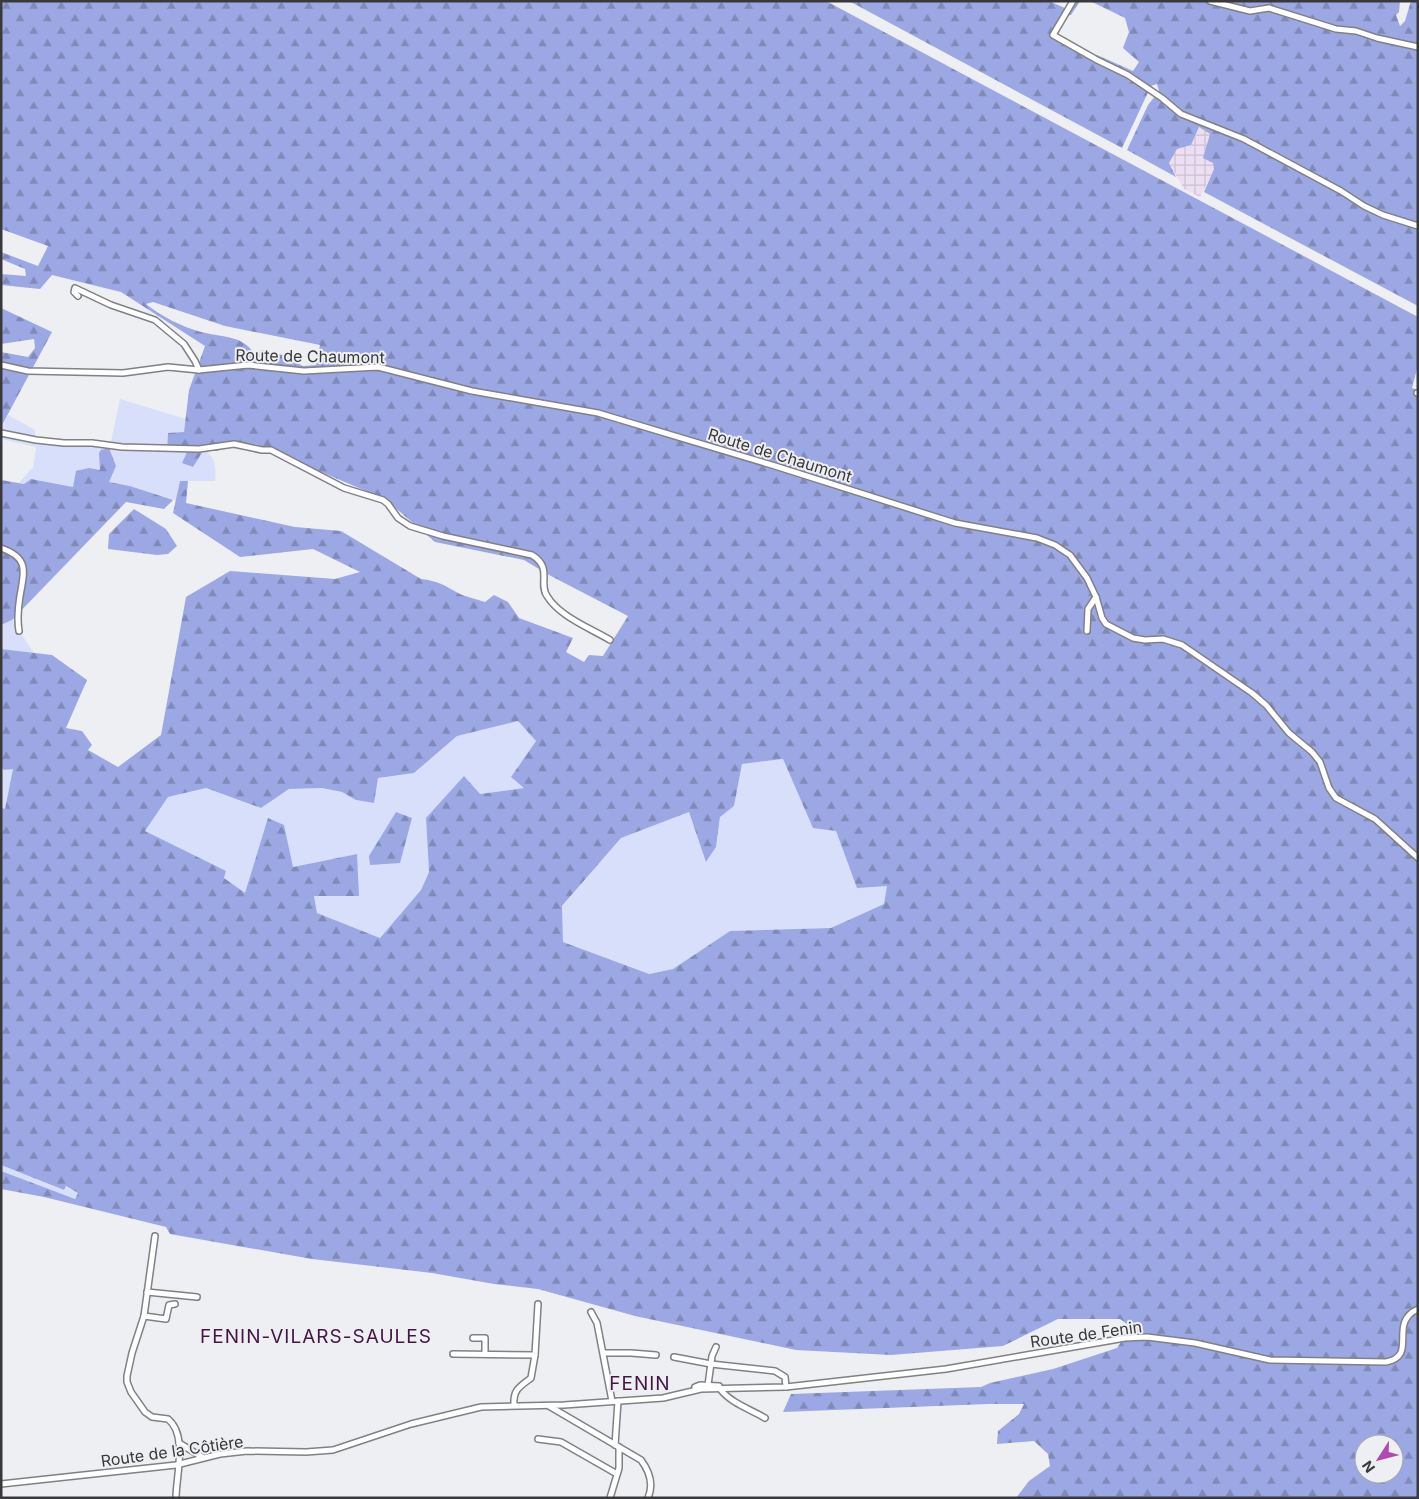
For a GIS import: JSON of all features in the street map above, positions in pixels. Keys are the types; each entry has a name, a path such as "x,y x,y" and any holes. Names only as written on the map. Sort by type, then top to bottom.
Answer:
{"street":[{"path":"1073,1 1053,36 1128,75 1162,98 1181,114 1244,139 1383,215 1418,226"},
{"path":"1210,1 1250,11 1269,8 1336,29 1356,31 1376,38 1418,47"},
{"path":"78,296 74,292 75,288 111,305 155,320 184,344 196,361 199,370"},
{"name":"Route de Chaumont","path":"1,365 28,371 123,373 163,367 199,370 248,365 304,371 378,367 472,390 598,413 766,463 955,523 1037,538 1054,545 1070,555 1087,578 1104,621 1111,628 1133,638 1145,640 1163,639 1182,645 1252,693 1266,705 1289,733 1312,752 1323,769 1329,788 1336,798 1375,819 1418,858"},
{"path":"1,432 36,440 92,443 122,447 199,450 234,444 270,450 344,488 383,500 398,518 410,526 443,536 532,555 542,566 545,576 545,593 553,604 569,616 610,640"},
{"path":"1,548 15,555 25,570 18,614 19,631"},
{"path":"1087,631 1088,609 1096,597"},
{"path":"154,1236 144,1316 127,1376 128,1386 145,1412 149,1416 168,1419 172,1422 179,1443 180,1464 176,1498"},
{"path":"147,1292 196,1297"},
{"path":"144,1316 166,1319 169,1305 175,1304"},
{"path":"514,1405 513,1395 519,1386 531,1378 535,1355 538,1304"},
{"name":"Route de Fenin","path":"728,1389 778,1388 946,1369 1082,1344 1140,1337 1195,1343 1270,1360 1386,1362 1398,1358 1403,1353 1406,1342 1404,1322 1410,1314 1418,1309"},
{"path":"591,1312 597,1323 615,1401 617,1446 620,1458 610,1498"},
{"path":"473,1338 485,1338 485,1354"},
{"path":"708,1385 716,1346"},
{"path":"604,1353 631,1352 656,1355"},
{"path":"453,1354 535,1355"},
{"path":"674,1357 711,1364 778,1371 786,1379 786,1387"},
{"path":"688,1392 696,1386 708,1385 726,1387 728,1389"},
{"path":"688,1392 698,1389 728,1389"},
{"path":"720,1389 741,1406 765,1418"},
{"name":"Route de la Côtière","path":"1,1484 180,1464 202,1457 247,1452 333,1450 411,1424 461,1410 481,1407 564,1405 667,1398 688,1392"},
{"path":"549,1405 641,1460 647,1468 651,1485 648,1498"},
{"path":"562,1413 564,1405"},
{"path":"538,1439 561,1442 617,1474"},
{"path":"179,1443 202,1457"}],"shaded area":[{"path":"1199,127 1210,134 1209,142 1214,170 1200,197 1184,189 1169,163 1177,149 1191,145"},
{"path":"120,399 186,419 184,432 167,452 188,449 207,451 215,465 215,481 180,481 176,500 130,486 109,482 100,471 73,487 31,479 24,484 19,483 33,469 36,447 1,439 1,427 8,415 35,430 35,437 72,441 111,442"},
{"path":"18,614 19,631 34,653 1,649 1,625 12,620"},
{"path":"518,721 536,741 511,777 525,788 480,794 426,818 429,871 421,890 380,938 317,913 314,896 357,854 292,867 284,825 245,894 224,878 226,872 145,831 168,797 206,788 261,808 289,789 322,788 342,792 356,800 374,803 377,778 414,773 457,736"},
{"path":"783,759 796,789 836,831 857,887 888,886 884,904 831,928 730,931 673,969 648,974 563,942 562,907 621,838 689,812 707,861 716,847 720,817 734,806 742,764"},
{"path":"1,767 4,770 13,769 5,810 1,808"},
{"path":"1,1165 63,1190 65,1186 78,1193 75,1200 1,1171"}],"green space":[{"path":"1,1 826,1 1418,317 1418,365 1412,388 1418,390 1418,1498 1016,1498 1029,1481 1050,1466 1048,1454 1034,1441 997,1444 998,1431 1019,1414 1024,1404 783,1412 791,1394 981,1387 990,1383 1053,1369 1117,1348 1131,1327 1120,1319 1058,1319 1003,1346 891,1355 796,1350 635,1316 538,1289 494,1284 432,1273 312,1259 170,1234 166,1227 44,1197 1,1189 1,1171 75,1199 78,1193 66,1186 64,1190 1,1165 1,808 5,809 13,769 4,770 1,767 1,649 52,655 87,680 66,728 82,731 92,745 88,750 118,767 161,735 186,597 230,571 335,579 360,572 313,549 240,557 173,513 180,481 188,481 186,503 295,527 341,531 421,579 436,582 461,594 485,602 494,595 508,602 519,618 573,638 566,652 584,662 589,655 603,656 628,616 524,560 435,542 385,499 255,444 231,441 218,451 203,451 193,467 182,463 188,450 167,452 168,433 184,432 189,390 205,346 121,292 52,275 40,289 1,285 1,274 26,276 25,269 1,259 1,252 38,266 48,246 1,229","holes":["153,302 225,326 320,345 316,365 303,366 282,355 262,350 258,353 253,352 243,342 194,330 165,317 146,304","518,721 536,741 511,777 524,788 480,794 464,776 426,818 429,872 421,890 380,938 317,913 314,896 359,896 357,854 293,867 284,825 268,818 245,893 224,878 226,871 145,831 168,797 206,788 261,808 289,789 322,788 342,792 356,800 374,803 378,778 414,773 457,736","783,759 813,828 836,831 857,888 887,886 884,904 831,928 730,931 673,969 649,974 563,942 562,906 621,838 689,812 706,862 716,847 720,817 734,806 742,764"]},
{"path":"849,1 1049,1 1067,9 1073,1 1080,1 1071,15 1062,16 1051,36 1092,60 1097,55 1133,71 1139,62 1123,48 1129,32 1125,18 1090,1 1400,1 1399,12 1396,15 1400,26 1405,21 1411,1 1418,1 1418,306 1204,192 1214,169 1213,163 1203,158 1210,134 1199,127 1191,145 1177,149 1169,163 1176,177 1127,150 1148,105 1159,91 1157,84 1151,86 1122,148"},
{"path":"1,308 52,332 1,427 1,352 28,357 35,348 34,339 1,344"},
{"path":"109,448 116,466 109,482 130,486 173,500 164,509 126,502 12,620 1,625 1,480 24,484 31,479 73,487 76,471 89,468 100,470 99,453 101,450"},
{"path":"134,509 166,529 177,546 168,554 157,555 108,549 109,534"},
{"path":"396,812 412,818 400,863 370,865 369,856"}],"district":[{"name":"FENIN-VILARS-SAULES","path":"316,1336"},
{"name":"FENIN","path":"640,1383"}]}
